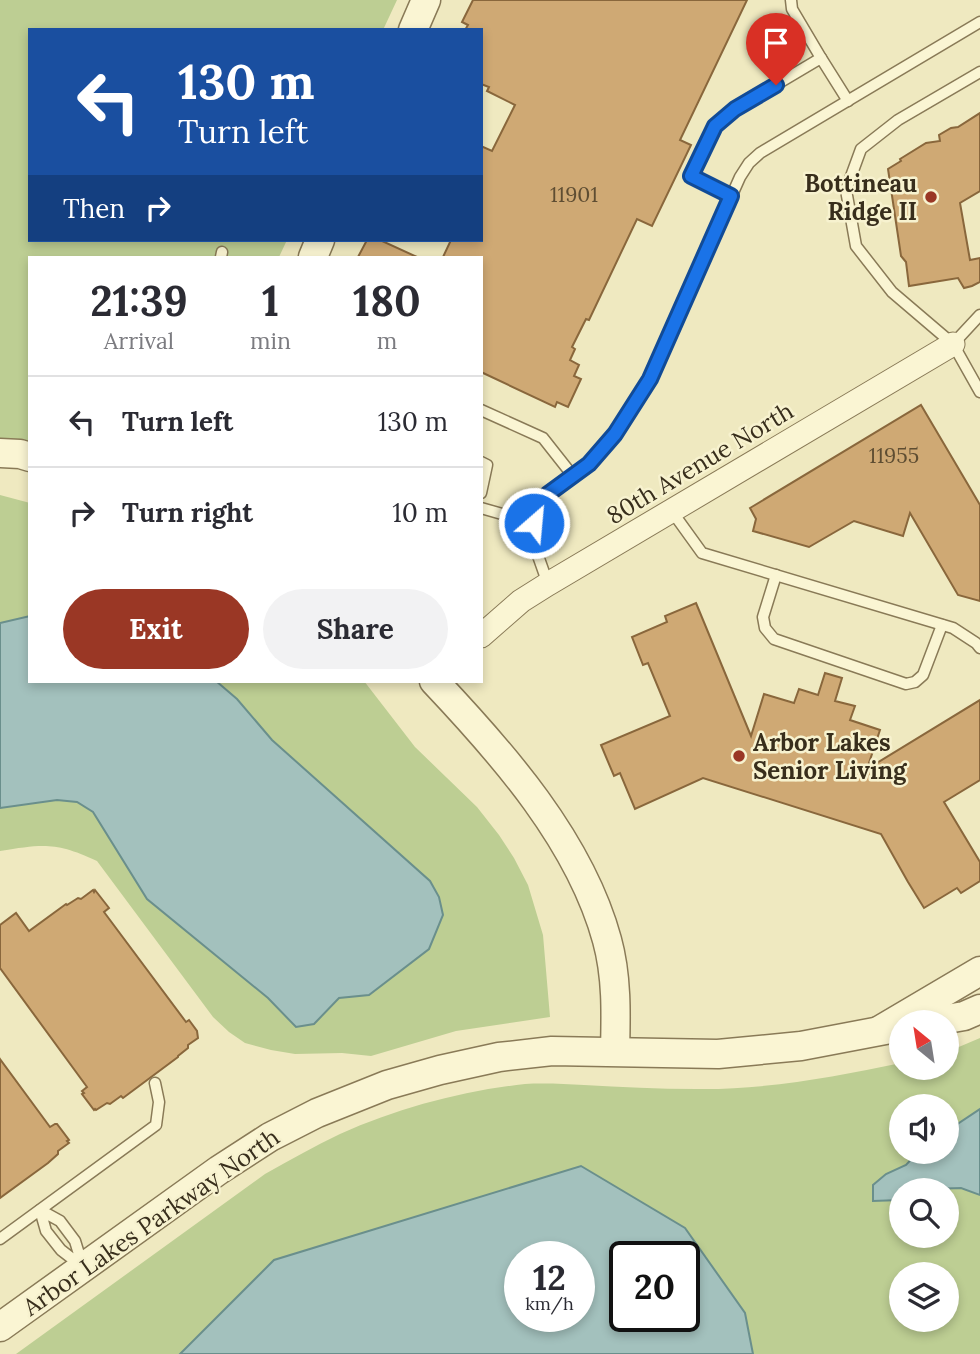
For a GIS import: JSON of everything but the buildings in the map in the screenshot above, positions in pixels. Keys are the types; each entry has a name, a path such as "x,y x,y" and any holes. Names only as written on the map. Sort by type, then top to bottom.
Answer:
{"street":[{"path":"414,28 426,0"},
{"name":"80th Avenue North","path":"483,634 521,601 548,584 953,344"},
{"path":"0,453 28,456"},
{"path":"436,683 477,726 523,783 577,866 595,903 608,942 615,981 615,1051"},
{"name":"Arbor Lakes Parkway North","path":"919,1010 980,971"},
{"path":"959,1017 980,1009"},
{"name":"Arbor Lakes Parkway North","path":"0,1327 219,1170 270,1137 317,1113 387,1085 499,1057 552,1051 718,1054 801,1046 889,1029"}],"lane":[{"path":"791,0 792,9 848,101"},
{"path":"548,584 533,535 535,513 548,494 589,464 615,434 650,379 731,196 749,163 760,153 980,22"},
{"path":"691,176 715,126 735,109 821,58"},
{"path":"980,72 898,120 861,149 846,190 856,246 892,292 953,344 980,392"},
{"path":"679,170 731,196"},
{"path":"953,344 980,315"},
{"path":"483,411 543,439 573,475"},
{"path":"483,463 487,465 483,484"},
{"path":"483,509 534,523"},
{"path":"671,510 702,554 953,628 980,648"},
{"path":"776,575 763,617 765,628 774,639 906,684 915,682 923,675 942,625"},
{"path":"0,1239 156,1125 159,1102 155,1083"},
{"path":"40,1210 60,1221 75,1241 83,1267"},
{"path":"40,1210 46,1231 61,1250 83,1267"}],"green space":[{"path":"0,0 397,0 384,28 28,28 28,242 286,242 279,256 28,256 28,444 0,439"},
{"path":"0,495 28,502 28,616 0,623"},
{"path":"218,683 366,683 415,747 477,807 514,858 528,885 543,935 550,1017 456,1031 371,1056 342,1053 295,1054 245,1043 213,1017 97,861 71,850 50,846 0,851 0,808 57,800 77,802 93,812 147,899 268,998 295,1026 314,1024 339,998 369,995 439,897 430,881 272,740 237,699"},
{"path":"980,1038 980,1109 959,1123 959,1094 889,1094 889,1164 907,1164 886,1174 873,1185 874,1201 889,1200 889,1248 959,1248 959,1188 980,1195 980,1354 753,1354 745,1313 700,1249 700,1241 694,1241 685,1228 274,1260 180,1354 16,1354 265,1174 340,1134 407,1109 454,1096 525,1084 722,1089 799,1082 889,1065 889,1080 959,1080 959,1047"}],"water":[{"path":"28,616 28,683 218,683 237,699 272,740 430,881 439,897 443,915 429,949 369,995 339,998 314,1024 296,1027 268,998 147,899 93,812 77,802 57,800 0,808 0,623"},
{"path":"980,1109 980,1195 959,1188 959,1178 889,1178 889,1200 873,1201 873,1185 886,1174 907,1164 959,1164 959,1123"},
{"path":"581,1166 685,1228 694,1241 609,1241 609,1332 700,1332 700,1249 745,1313 753,1354 180,1354 274,1260"}],"place":[{"name":"Bottineau Ridge II","path":"931,197"},
{"name":"Arbor Lakes Senior Living","path":"739,756"}],"route":[{"path":"534,523 535,513 548,494 589,464 615,434 650,379 731,196 691,176 715,126 735,109 776,85"}]}
